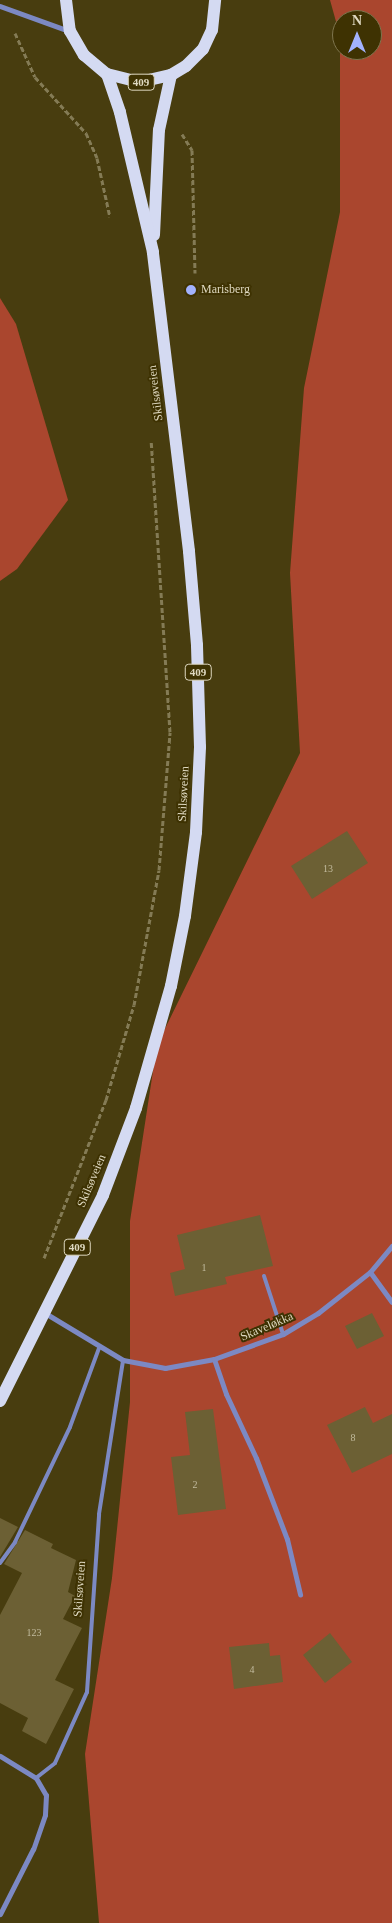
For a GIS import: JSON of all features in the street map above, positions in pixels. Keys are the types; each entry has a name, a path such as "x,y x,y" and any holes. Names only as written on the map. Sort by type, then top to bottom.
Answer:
{"main road":[{"name":"409","path":"66,0 70,31 84,55 108,74 140,82 171,75 186,66 203,49 212,30 215,0"},
{"name":"Skilsøveien","path":"0,1401 103,1195 143,1089 171,986 185,916 196,832 200,747 197,645 153,252 120,112 108,74"},
{"name":"Skilsøveien","path":"153,252 159,130 171,75"}],"street":[{"path":"0,6 70,31"},
{"name":"Skaveløkka","path":"123,1360 165,1368 214,1359 283,1334 318,1314 370,1272 392,1246"},
{"path":"370,1272 392,1302"},
{"path":"45,1313 99,1348 123,1360"},
{"path":"214,1359 226,1394 256,1458 287,1539 300,1594"},
{"path":"0,1756 36,1778 46,1795 45,1815 33,1849 0,1914"}],"lane":[{"path":"264,1276 283,1334"},
{"path":"0,1563 15,1542 70,1427 99,1348"},
{"name":"Skilsøveien","path":"36,1778 54,1763 87,1692 99,1514 123,1360"}],"path":[{"path":"15,33 35,76 86,133 97,158 110,217"},
{"path":"182,134 192,150 195,273"},
{"path":"41,1267 109,1090 134,1005 159,870 170,732 151,442"}],"shaded area":[{"path":"330,0 392,0 392,1923 99,1923 85,1754 112,1578 130,1402 130,1221 157,1045 300,753 290,573 304,388 340,212 340,60 382,60 382,10 333,10"},
{"path":"0,298 16,324 68,500 17,569 0,581"}],"building":[{"path":"347,831 368,863 312,899 291,866"},
{"path":"260,1215 273,1266 225,1277 227,1284 175,1296 170,1273 185,1269 177,1235"},
{"path":"372,1313 384,1336 357,1349 345,1326"},
{"path":"365,1407 373,1423 392,1414 392,1454 352,1473 327,1425"},
{"path":"213,1409 226,1509 178,1515 171,1457 190,1455 185,1412"},
{"path":"0,1518 18,1527 0,1557"},
{"path":"25,1530 53,1544 51,1548 76,1560 68,1592 75,1596 63,1619 82,1628 55,1680 74,1689 46,1744 22,1731 28,1718 0,1703 0,1615 22,1573 4,1564"},
{"path":"330,1633 352,1662 325,1683 303,1655"},
{"path":"269,1643 270,1656 280,1655 283,1682 234,1689 229,1647"}],"place":[{"name":"Marisberg","path":"191,290"}]}
